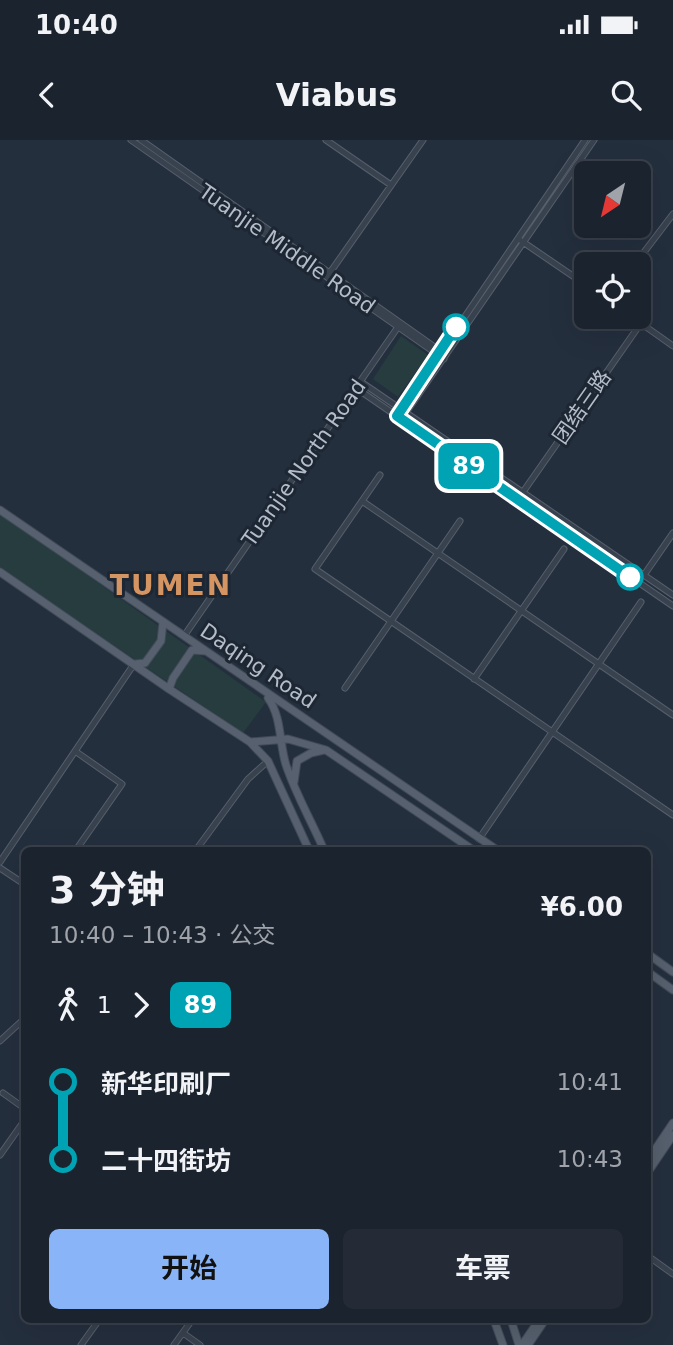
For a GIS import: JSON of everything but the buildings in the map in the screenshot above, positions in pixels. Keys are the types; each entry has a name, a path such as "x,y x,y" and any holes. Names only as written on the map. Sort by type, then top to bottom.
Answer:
{"main road":[{"name":"Daqing Road","path":"0,510 491,847"},
{"path":"0,572 250,742 268,761 308,847"},
{"path":"134,664 145,663 161,641 163,622"},
{"path":"169,689 173,678 192,650 206,651"},
{"path":"264,691 276,709 280,739 294,783 323,847"},
{"name":"Daqing Road","path":"250,742 280,739 300,741 326,750 468,847"},
{"path":"294,783 297,761 311,753 326,750"},
{"path":"349,765 356,754"},
{"path":"651,956 673,972"},
{"path":"651,974 673,990"},
{"path":"651,1156 673,1123"},
{"path":"651,1168 673,1135"},
{"path":"495,1323 503,1345"},
{"path":"512,1323 521,1345"},
{"path":"521,1345 537,1323"},
{"path":"528,1345 543,1323"}],"street":[{"name":"Tuanjie Middle Road","path":"131,140 329,275"},
{"name":"Tuanjie Middle Road","path":"141,140 442,355"},
{"path":"326,140 391,185"},
{"path":"329,275 423,140"},
{"path":"399,418 585,140"},
{"path":"520,240 594,140"},
{"path":"644,252 673,214"},
{"path":"520,240 574,277"},
{"name":"Tuanjie North Road","path":"184,636 399,325"},
{"name":"团结三路","path":"523,492 637,329"},
{"path":"649,329 673,346"},
{"path":"361,382 673,595"},
{"path":"356,388 673,606"},
{"path":"380,475 315,569 673,815"},
{"path":"362,501 673,715"},
{"path":"345,688 460,521"},
{"path":"644,575 673,533"},
{"path":"474,679 564,550"},
{"path":"479,839 640,602"},
{"path":"0,862 134,664"},
{"path":"75,751 121,784 78,847"},
{"path":"198,847 248,779 268,761"},
{"path":"0,868 21,882"},
{"path":"0,1041 21,1022"},
{"path":"3,1093 21,1106"},
{"path":"0,1155 21,1125"},
{"path":"651,1258 673,1274"},
{"path":"81,1345 97,1323"},
{"path":"174,1345 190,1323"},
{"path":"183,1333 200,1345"}],"green space":[{"path":"401,336 428,355 398,397 373,379"},
{"path":"0,513 266,702 243,733 0,568"}],"bus line":[{"name":"89","path":"456,327 397,416 630,577"}],"district":[{"name":"TUMEN","path":"171,585"}]}
